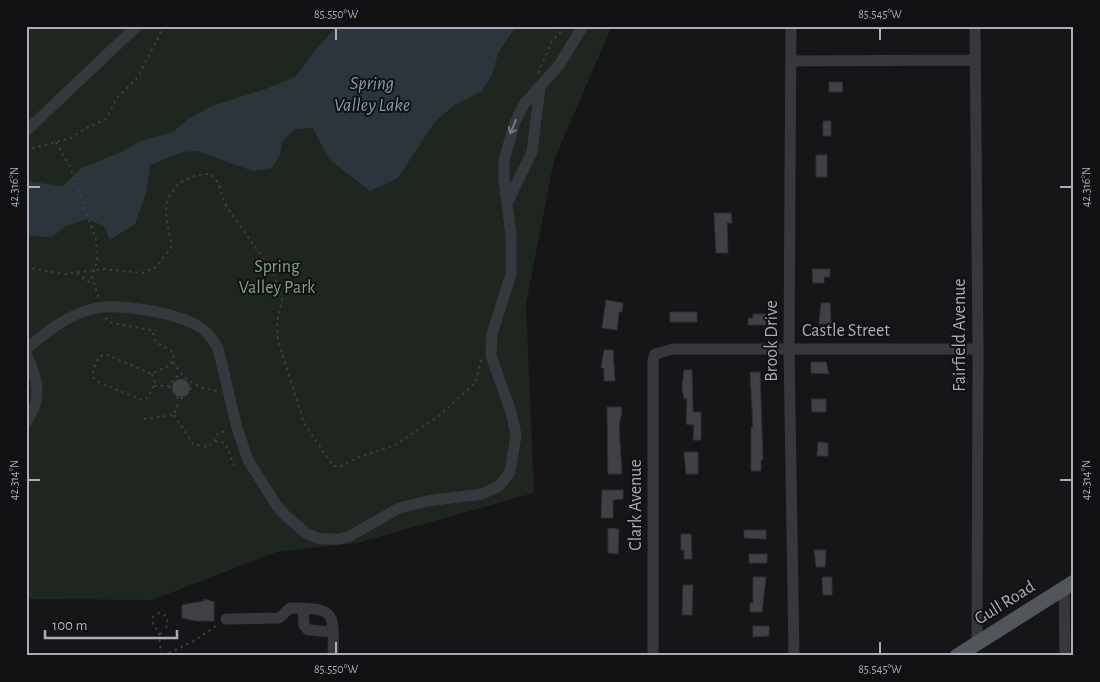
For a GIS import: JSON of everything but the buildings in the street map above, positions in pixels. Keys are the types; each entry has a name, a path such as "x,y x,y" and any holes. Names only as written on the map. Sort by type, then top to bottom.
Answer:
{"main road":[{"name":"Gull Road","path":"957,656 1069,585"}],"street":[{"path":"26,131 137,26"},
{"path":"26,349 70,317 93,308 115,307 167,315 197,325 214,339 218,348 237,428 248,460 277,506 297,527 320,539 340,539 350,536 389,513 412,504 482,494 499,486 510,472 516,435 512,412 491,356 492,334 511,274 508,201 504,180 508,141 525,103 558,65 583,26"},
{"name":"Brook Drive","path":"791,26 789,348 794,656"},
{"name":"Fairfield Avenue","path":"975,26 978,349 977,643"},
{"path":"791,61 975,60"},
{"path":"508,201 532,152 540,87"},
{"name":"Castle Street","path":"655,354 673,349 978,349"},
{"path":"26,354 34,370 38,392 35,409 26,422"},
{"name":"Clark Avenue","path":"653,656 653,360 655,354"},
{"path":"1065,656 1069,585"},
{"path":"226,619 279,618 290,608 327,611 333,620 333,656"},
{"path":"306,608 304,625 308,630 333,632"}],"path":[{"path":"26,150 71,138 86,128 106,119 117,98 138,77 164,26"},
{"path":"537,74 552,41 566,26"},
{"path":"56,142 70,167 95,236"},
{"path":"26,267 64,274 110,269 143,273 156,268 171,248 166,213 170,193 186,178 204,174 214,177 218,181 223,202 273,272 282,300 277,323 278,340 304,423 333,466 341,466 359,457 395,445 439,416 476,382 480,370 481,356"},
{"path":"77,273 92,284"},
{"path":"152,330 156,342 172,351 173,362 180,373 193,385 205,389 229,392"},
{"path":"104,354 152,374 155,379 148,398 139,400 96,381 92,372 98,358 104,354"},
{"path":"152,374 164,369 173,362"},
{"path":"153,386 169,386 180,373"},
{"path":"193,385 188,394 178,400 174,415 193,444 207,448 215,441 218,432 237,428"},
{"path":"169,386 178,400"},
{"path":"144,419 174,415"},
{"path":"215,441 226,443 234,465"},
{"path":"166,628 168,619 163,614 156,614 153,617 153,625 166,640"},
{"path":"159,633 162,656 194,641 226,619"}],"green space":[{"name":"Spring Valley Park","path":"26,26 612,26 554,160 526,304 534,493 357,543 277,552 152,600 26,599"}],"water":[{"name":"Spring Valley Lake","path":"337,26 516,26 498,53 492,75 482,91 453,106 434,123 398,178 370,191 329,159 313,128 295,129 282,142 280,155 272,168 253,171 197,151 183,152 150,165 146,193 135,224 110,240 104,226 87,219 66,226 52,237 26,236 26,178 32,182 63,186 81,168 119,153 141,141 173,132 188,119 212,106 295,77"}]}
